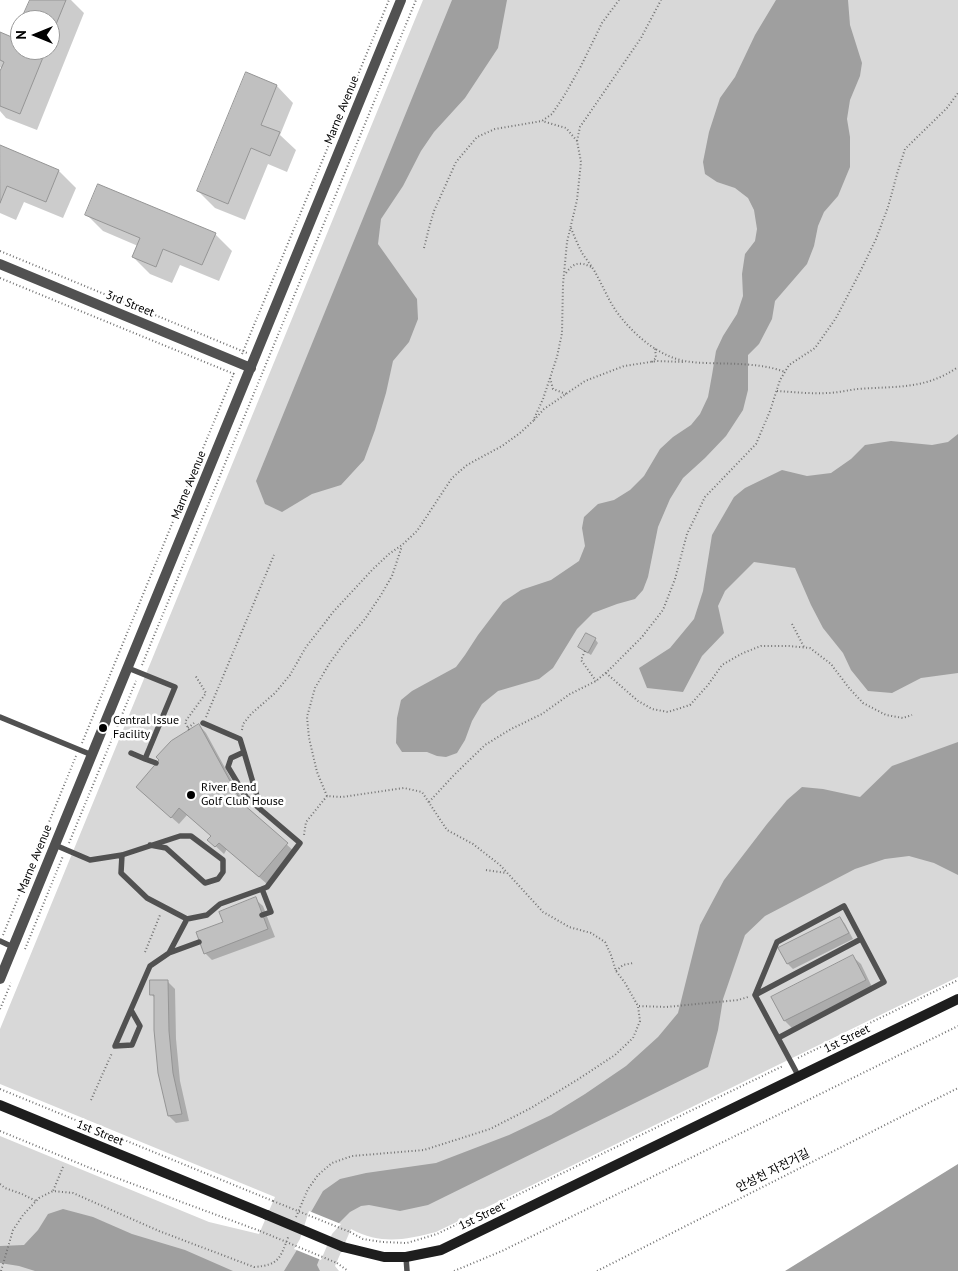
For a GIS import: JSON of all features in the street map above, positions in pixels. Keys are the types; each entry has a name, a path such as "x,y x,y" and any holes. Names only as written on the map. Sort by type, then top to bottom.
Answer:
{"main road":[{"name":"1st Street","path":"0,1106 343,1247 384,1258 406,1258 441,1250 958,999"}],"street":[{"name":"Marne Avenue","path":"0,978 400,0"},
{"name":"3rd Street","path":"0,264 251,368"}],"lane":[{"path":"128,668 175,687 146,759"},
{"path":"0,717 92,755"},
{"path":"204,723 240,739 261,810"},
{"path":"122,855 122,873 147,898 187,919 207,915 220,904 267,886 300,843 246,797 228,767 230,758 244,752"},
{"path":"131,753 156,763"},
{"path":"55,846 90,860 122,855 150,845 180,836 191,836 223,860 224,872 218,879 205,883 166,848 150,845"},
{"path":"262,889 271,912 262,915"},
{"path":"755,995 777,942 844,906 884,982 778,1038"},
{"path":"169,954 187,919"},
{"path":"755,995 861,939"},
{"path":"0,942 13,947"},
{"path":"131,1010 140,1026 132,1045 115,1046 150,966 169,954 199,942"},
{"path":"755,995 799,1076"},
{"path":"406,1258 406,1271"}],"path":[{"path":"0,942 389,0"},
{"path":"22,956 416,0"},
{"path":"542,122 552,114 564,96 602,24 620,0"},
{"path":"533,421 557,357 562,333 567,242 577,200 581,162 577,141 580,127 641,38 661,0"},
{"path":"429,802 485,745 511,729 542,714 570,694 596,681 606,673 642,637 664,610 675,579 687,534 706,497 756,444 770,411 780,380 789,365 815,348 836,318 876,239 888,207 905,149 947,108 958,93"},
{"path":"424,248 434,211 456,162 476,137 495,129 542,122 566,128 577,141"},
{"path":"570,227 582,253 618,314 636,334 655,348 671,357 688,362"},
{"path":"0,251 267,362"},
{"path":"564,275 570,267 577,263 592,267"},
{"path":"0,278 258,384"},
{"path":"652,362 656,358 655,348"},
{"path":"240,739 243,724 251,714 275,693 290,675 306,647 334,612 373,569 417,531 452,478 467,465 502,446 520,433 544,409 585,381 624,366 652,362 750,365 775,368 785,372"},
{"path":"777,391 827,394 857,389 914,385 936,380 958,367"},
{"path":"550,378 553,389 566,394"},
{"path":"327,796 317,772 309,738 307,717 315,688 329,664 365,619 381,595 392,576 402,545"},
{"path":"204,723 274,555"},
{"path":"792,624 804,647"},
{"path":"606,673 638,701 652,709 668,712 690,705 708,685 722,665 743,653 761,646 804,647 810,648 830,664 863,703 886,715 903,718 912,715"},
{"path":"585,651 581,660 596,681"},
{"path":"189,730 185,722 206,693 195,675"},
{"path":"318,1175 332,1164 352,1156 424,1150 490,1129 531,1108 615,1055 633,1038 640,1021 638,1006 616,971 605,942 591,933 569,927 543,912 500,865 473,844 447,830 422,792 404,788 342,797 327,796"},
{"path":"300,843 304,835 306,822 327,796"},
{"path":"486,870 508,873"},
{"path":"144,952 163,907"},
{"path":"616,971 622,965 633,963"},
{"path":"0,1089 350,1232 363,1239 407,1243 437,1234 958,980"},
{"path":"0,1009 11,982"},
{"path":"638,1006 666,1006 738,1000"},
{"path":"454,1271 502,1251 958,1026"},
{"path":"91,1100 115,1046"},
{"name":"안성천 자전거길","path":"597,1271 958,1088"},
{"path":"0,1131 95,1170 260,1232 337,1263 348,1271"},
{"path":"53,1191 63,1167"},
{"path":"0,1184 36,1201"},
{"path":"1,1271 13,1230 23,1215 39,1198 53,1191 73,1193 159,1231 254,1268"}],"shaded area":[{"path":"423,0 958,0 958,977 436,1232 393,1240 373,1237 351,1229 335,1266 339,1271 0,1271 0,1136 209,1222 259,1234 275,1197 0,1084 0,1029"},
{"path":"452,0 507,0 498,48 465,98 434,132 421,151 403,186 381,219 378,244 417,299 418,319 409,342 393,361 386,393 364,460 341,485 312,494 282,512 265,504 256,481"},
{"path":"776,0 848,0 850,25 862,63 860,76 850,100 847,119 850,137 850,167 838,196 824,212 807,264 775,301 772,319 759,344 748,355 748,390 743,410 726,436 683,478 670,499 658,527 648,577 643,590 635,599 593,613 577,629 553,668 539,679 498,691 482,704 457,753 446,757 427,752 402,752 396,743 397,718 401,700 412,691 456,667 503,602 521,590 551,580 579,561 585,546 582,528 584,517 598,504 614,500 630,490 644,476 660,449 673,437 691,425 700,414 708,397 716,351 737,314 743,296 742,274 745,254 755,241 757,229 754,210 748,198 735,188 717,182 705,174 703,162 709,132 720,98 735,77 755,35"},
{"path":"958,434 958,673 921,678 892,693 868,691 851,670 843,653 823,628 795,568 754,562 725,591 718,606 724,633 702,656 683,692 647,688 639,668 670,648 694,619 703,591 712,535 734,497 745,488 782,470 807,476 831,473 851,459 865,445 891,441 932,445 948,442"},
{"path":"958,742 958,875 934,863 909,856 885,859 855,869 765,916 745,935 723,999 718,1030 708,1067 428,1205 400,1211 369,1205 361,1206 350,1212 330,1232 317,1265 320,1271 284,1271 303,1240 311,1212 323,1191 340,1179 366,1173 436,1163 509,1135 551,1115 585,1094 626,1066 658,1037 678,1013 700,925 724,880 787,800 802,787 823,789 860,797 892,766"},
{"path":"958,1164 958,1271 785,1271"},
{"path":"63,1209 93,1217 132,1234 185,1250 233,1271 35,1271 0,1263 0,1246 24,1245 38,1230 48,1214"}],"pier":[{"path":"309,1211 341,1224 332,1234 321,1260 294,1249 300,1239"}],"building":[{"path":"30,0 66,0 60,15 60,10 26,10"},
{"path":"0,32 10,36 10,60 42,60 20,114 0,106 0,71 4,62 0,60"},
{"path":"246,72 277,85 261,125 280,132 270,156 251,148 228,204 197,191"},
{"path":"0,145 59,170 46,202 7,186 0,203"},
{"path":"98,184 216,233 202,265 163,249 156,267 132,257 140,238 85,215"},
{"path":"586,633 596,638 588,653 578,647"},
{"name":"River Bend Golf Club House","path":"199,724 242,803 288,843 259,877 219,843 215,847 207,840 211,836 179,808 171,818 136,787 159,760 156,757 171,741"},
{"path":"256,897 268,929 204,954 196,932 223,922 219,912"},
{"path":"840,917 849,933 787,964 778,948"},
{"path":"853,955 866,980 784,1021 771,997"},
{"path":"150,980 168,980 169,1031 173,1073 182,1114 168,1116 158,1073 154,1030 154,995 150,995"}],"place":[{"name":"Central Issue Facility","path":"103,728"},
{"name":"River Bend Golf Club House","path":"191,795"}]}
